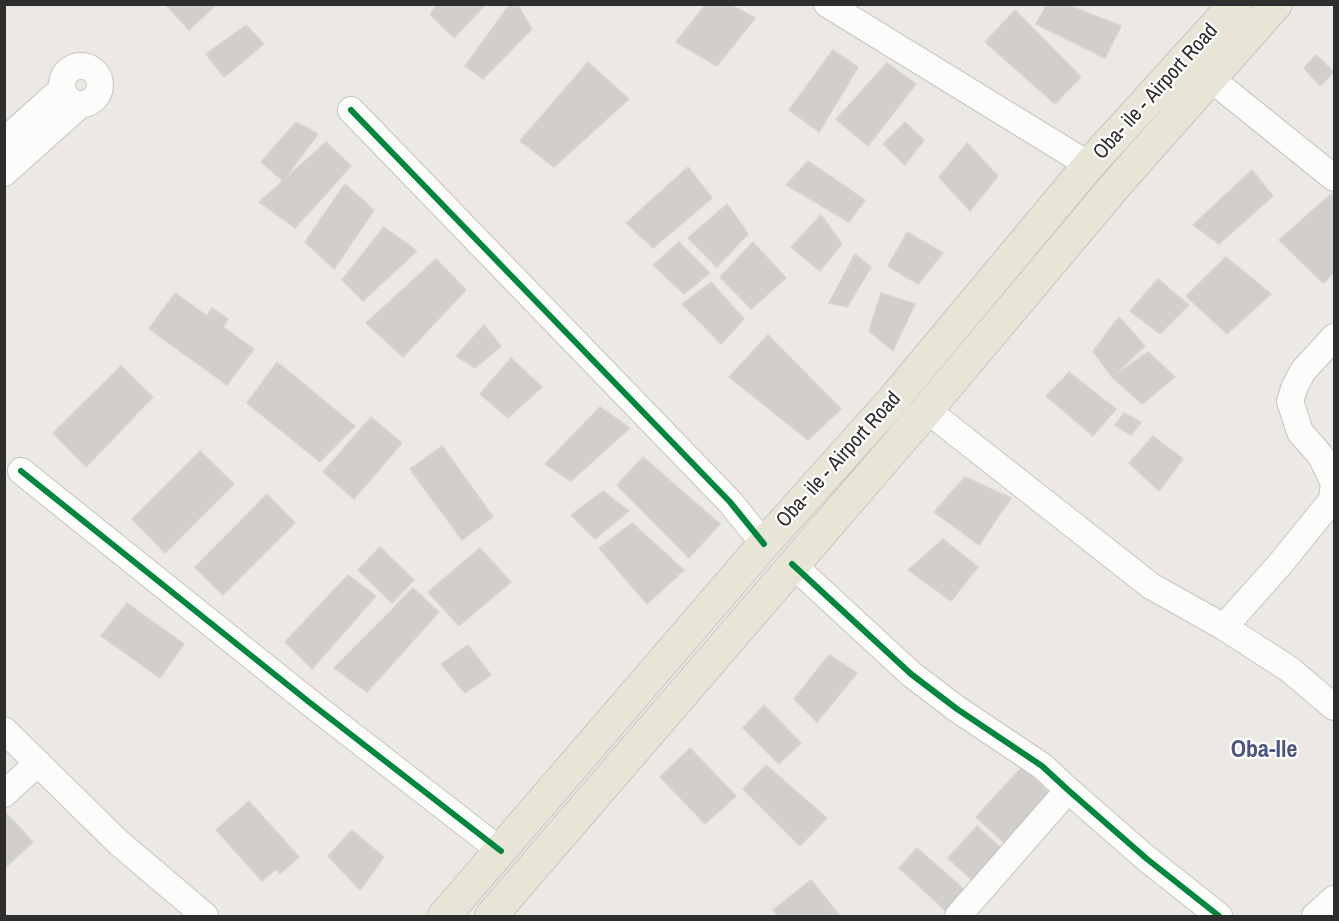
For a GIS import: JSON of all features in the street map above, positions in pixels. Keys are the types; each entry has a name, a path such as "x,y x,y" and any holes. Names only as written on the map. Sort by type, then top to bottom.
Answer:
{"main road":[{"name":"Oba- ile - Airport Road","path":"457,912 501,851 764,544 893,400 1089,165 1235,4"},
{"name":"Oba- ile - Airport Road","path":"491,916 927,410 1115,186 1276,4"}],"street":[{"path":"827,4 1089,165"},
{"path":"1210,78 1335,178"},
{"path":"4,141 72,97 4,173"},
{"path":"351,110 722,493 764,544"},
{"path":"1224,627 1281,563 1332,500 1334,483 1321,456 1300,432 1290,401 1295,386 1304,371 1335,337"},
{"path":"927,410 1151,586 1224,627 1289,669 1335,707"},
{"path":"21,471 309,702 501,851"},
{"path":"792,564 912,674 957,709 1042,766 1147,859 1219,916"},
{"path":"4,730 118,842 205,916"},
{"path":"4,794 38,763"},
{"path":"958,916 1068,790"},
{"path":"1315,916 1335,899"}],"building":[{"path":"165,4 217,4 189,30"},
{"path":"438,4 486,4 454,38 430,14"},
{"path":"510,4 517,4 532,29 483,79 465,66"},
{"path":"706,4 729,4 755,18 717,66 676,42"},
{"path":"1047,4 1065,4 1121,26 1105,58 1036,24"},
{"path":"1015,10 1081,77 1055,104 985,42"},
{"path":"246,25 264,44 224,77 206,54"},
{"path":"833,50 858,67 819,132 789,110"},
{"path":"1316,55 1334,72 1320,86 1304,68"},
{"path":"588,62 629,99 554,167 520,141"},
{"path":"887,63 916,84 868,146 836,119"},
{"path":"296,122 318,134 283,181 261,162"},
{"path":"905,122 924,140 905,165 883,144"},
{"path":"326,142 351,166 295,228 259,202"},
{"path":"967,143 998,176 970,211 939,177"},
{"path":"808,161 865,200 849,222 786,185"},
{"path":"688,167 712,198 653,248 626,223"},
{"path":"1252,170 1273,196 1219,244 1193,225"},
{"path":"345,184 374,210 334,269 305,242"},
{"path":"1332,193 1334,197 1334,273 1323,283 1279,240"},
{"path":"727,204 748,234 717,267 688,238"},
{"path":"821,215 842,244 820,271 791,247"},
{"path":"384,227 417,251 363,301 342,280"},
{"path":"907,232 943,253 918,284 888,266"},
{"path":"679,242 710,273 684,294 653,265"},
{"path":"753,242 786,278 751,309 720,277"},
{"path":"855,254 871,267 847,307 829,303"},
{"path":"1226,257 1271,294 1227,334 1186,296"},
{"path":"436,259 466,290 403,357 366,323"},
{"path":"1158,279 1189,305 1160,334 1130,311"},
{"path":"711,282 744,319 721,344 682,304"},
{"path":"175,293 207,316 212,308 228,319 223,327 254,349 227,385 149,329"},
{"path":"881,293 915,304 893,351 869,331"},
{"path":"1119,317 1145,346 1112,377 1093,351"},
{"path":"484,325 501,346 475,368 456,356"},
{"path":"768,335 841,409 808,440 729,377"},
{"path":"1148,352 1175,377 1142,404 1112,377"},
{"path":"511,358 542,387 508,418 480,394"},
{"path":"277,362 355,426 320,462 247,403"},
{"path":"121,366 153,397 86,467 53,433"},
{"path":"1069,372 1116,409 1093,436 1046,396"},
{"path":"600,407 630,428 571,481 545,464"},
{"path":"1124,413 1141,422 1131,435 1115,425"},
{"path":"371,417 402,443 354,499 323,472"},
{"path":"1153,436 1183,459 1159,491 1129,463"},
{"path":"442,446 493,517 462,540 410,469"},
{"path":"200,451 234,484 165,553 132,519"},
{"path":"643,457 720,524 689,558 617,485"},
{"path":"965,477 1011,498 979,545 934,512"},
{"path":"603,491 629,511 595,539 571,515"},
{"path":"267,494 295,523 223,595 195,567"},
{"path":"632,523 684,570 647,604 599,548"},
{"path":"943,539 978,567 951,601 908,570"},
{"path":"380,547 414,580 392,603 358,570"},
{"path":"480,548 511,582 459,626 428,592"},
{"path":"348,575 376,596 312,669 285,642"},
{"path":"413,588 439,612 367,692 334,668"},
{"path":"127,603 184,644 160,678 101,636"},
{"path":"468,645 491,675 465,693 441,664"},
{"path":"829,655 857,673 817,722 794,699"},
{"path":"764,705 801,743 779,764 743,728"},
{"path":"690,748 736,796 705,824 660,777"},
{"path":"766,765 827,818 800,846 743,789"},
{"path":"1022,767 1053,796 1008,846 976,817"},
{"path":"249,801 299,857 280,874 276,869 262,881 216,830"},
{"path":"4,811 33,842 6,867 4,866"},
{"path":"977,826 1005,852 975,883 948,858"},
{"path":"352,830 384,857 360,890 328,856"},
{"path":"917,848 966,891 947,912 899,868"},
{"path":"811,880 840,916 778,916 773,910"}],"cycle path":[{"path":"351,110 730,502 764,544"},
{"path":"21,471 309,702 501,851"},
{"path":"792,564 911,674 957,709 1042,766 1147,859 1219,916"}],"district":[{"name":"Oba-Ile","path":"1264,751"}]}
